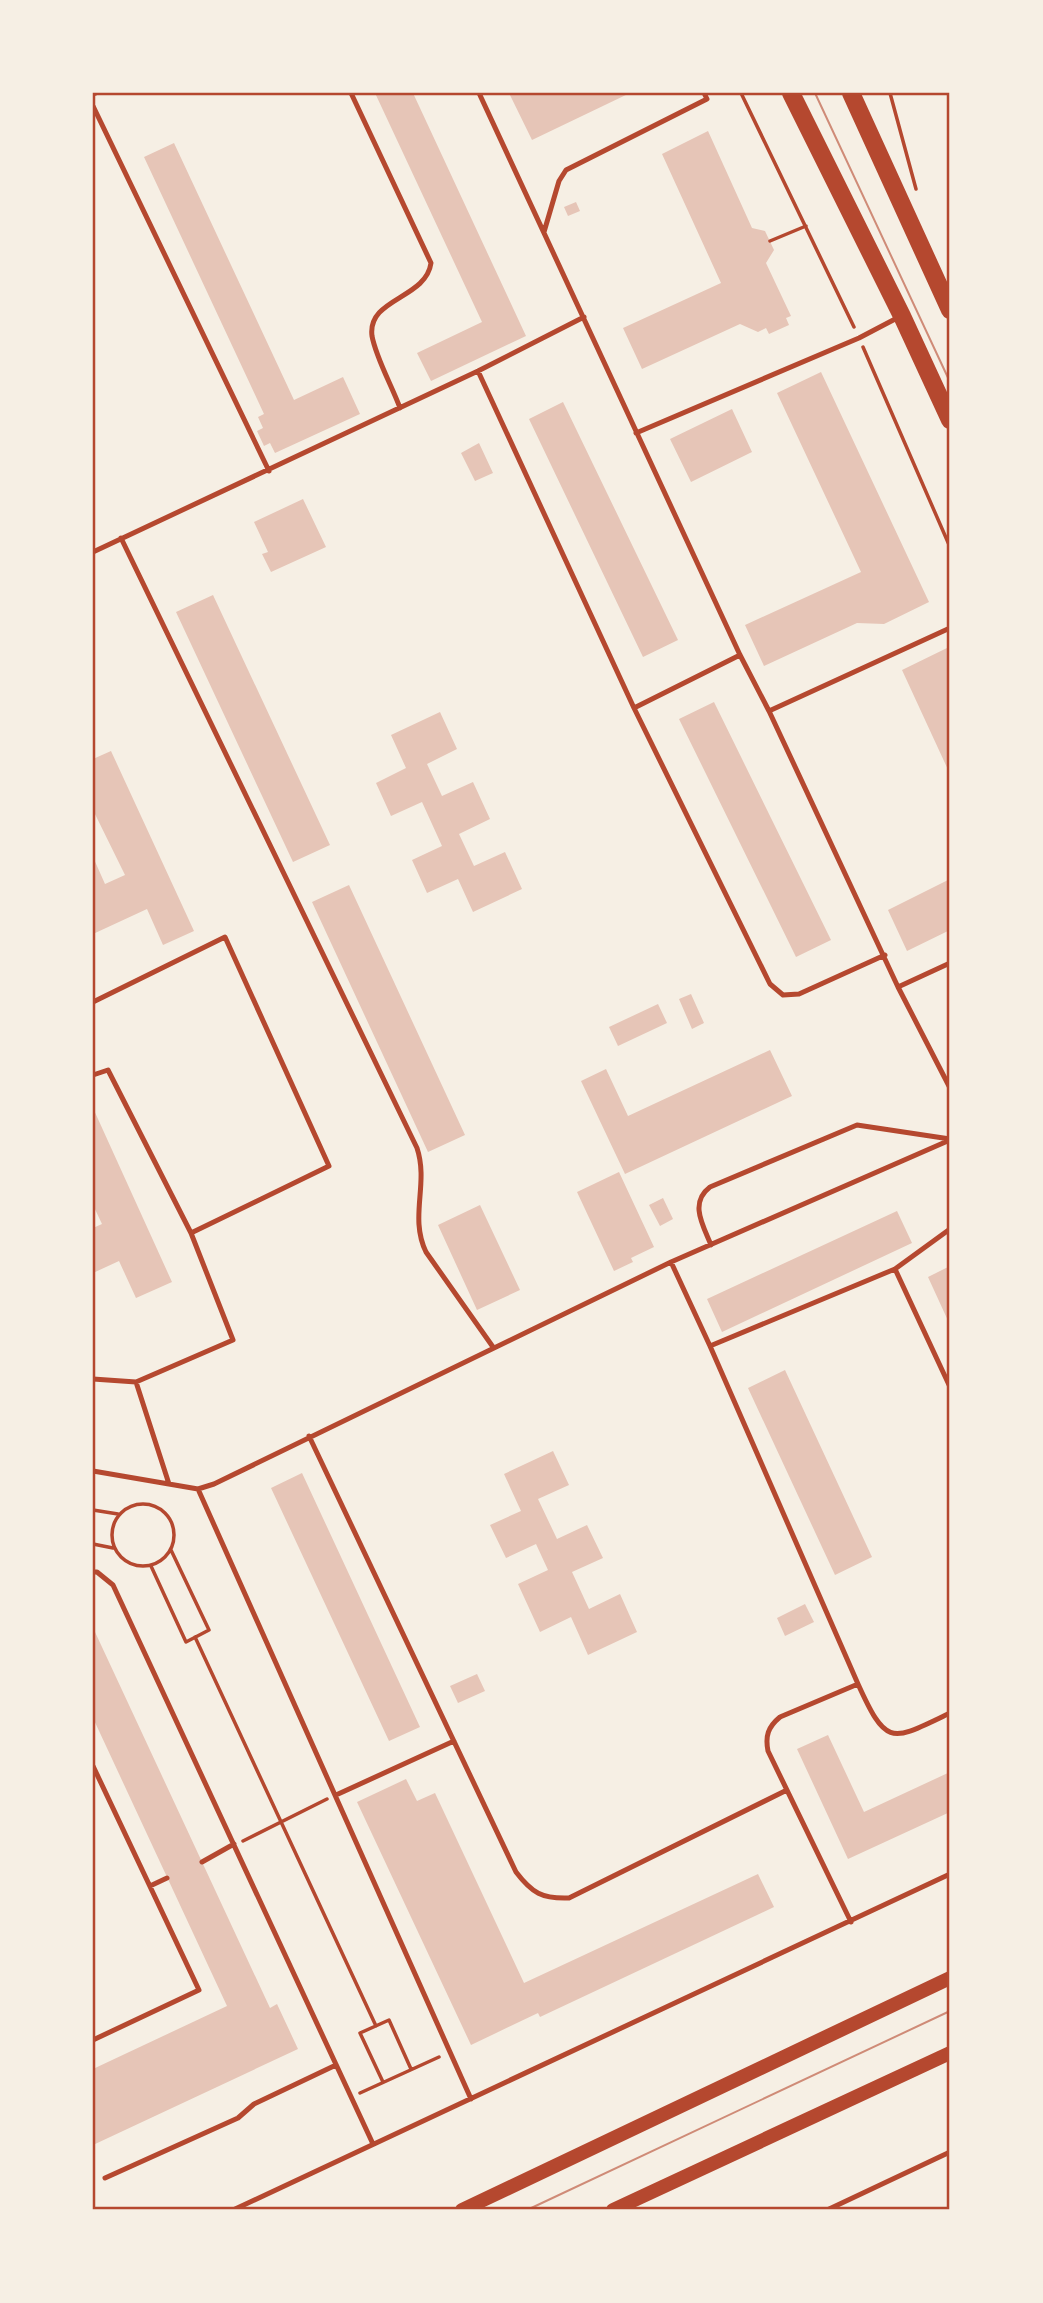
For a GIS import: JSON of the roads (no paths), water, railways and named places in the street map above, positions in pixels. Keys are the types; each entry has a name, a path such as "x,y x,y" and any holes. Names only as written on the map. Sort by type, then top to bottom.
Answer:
{"main road":[{"path":"790,93 902,316 950,420"},
{"path":"851,93 950,310"},
{"path":"462,2210 950,1978"},
{"path":"612,2210 950,2053"}],"lane":[{"path":"351,93 430,263 425,280 380,311 374,321 372,333 375,344 400,408"},
{"path":"479,93 740,655 769,711 898,987 950,1088"},
{"path":"544,232 559,181 566,170 707,99 704,93"},
{"path":"93,106 269,471"},
{"path":"636,432 859,338 902,316"},
{"path":"93,552 478,371 584,317"},
{"path":"478,371 634,708 776,990 791,996 799,994 885,955"},
{"path":"121,538 417,1148 423,1174 417,1224 419,1239 493,1347"},
{"path":"769,711 950,628"},
{"path":"634,708 740,655"},
{"path":"93,1002 225,937 329,1166 191,1233"},
{"path":"898,987 950,963"},
{"path":"93,1075 107,1070 191,1233 233,1340 136,1381 93,1379"},
{"path":"711,1245 698,1207 699,1199 710,1187 857,1125 950,1139"},
{"path":"93,1471 198,1489 214,1484 671,1262 950,1139"},
{"path":"710,1346 895,1269 950,1229"},
{"path":"671,1262 873,1718 880,1727 900,1734 911,1732 950,1713"},
{"path":"895,1269 950,1387"},
{"path":"136,1381 169,1484"},
{"path":"309,1436 516,1872 527,1887 552,1898 569,1898 786,1790"},
{"path":"198,1489 471,2099"},
{"path":"93,1572 97,1572 113,1585 373,2144"},
{"path":"851,1922 786,1790 766,1742 772,1723 780,1717 858,1684"},
{"path":"336,1795 454,1741"},
{"path":"93,1766 199,1990 93,2040"},
{"path":"202,1862 234,1844"},
{"path":"233,2210 950,1874"},
{"path":"150,1886 167,1878"},
{"path":"105,2178 239,2118 254,2104 336,2065"},
{"path":"827,2210 950,2152"}],"tram line":[{"path":"815,93 950,382"},
{"path":"527,2210 950,2011"}]}
